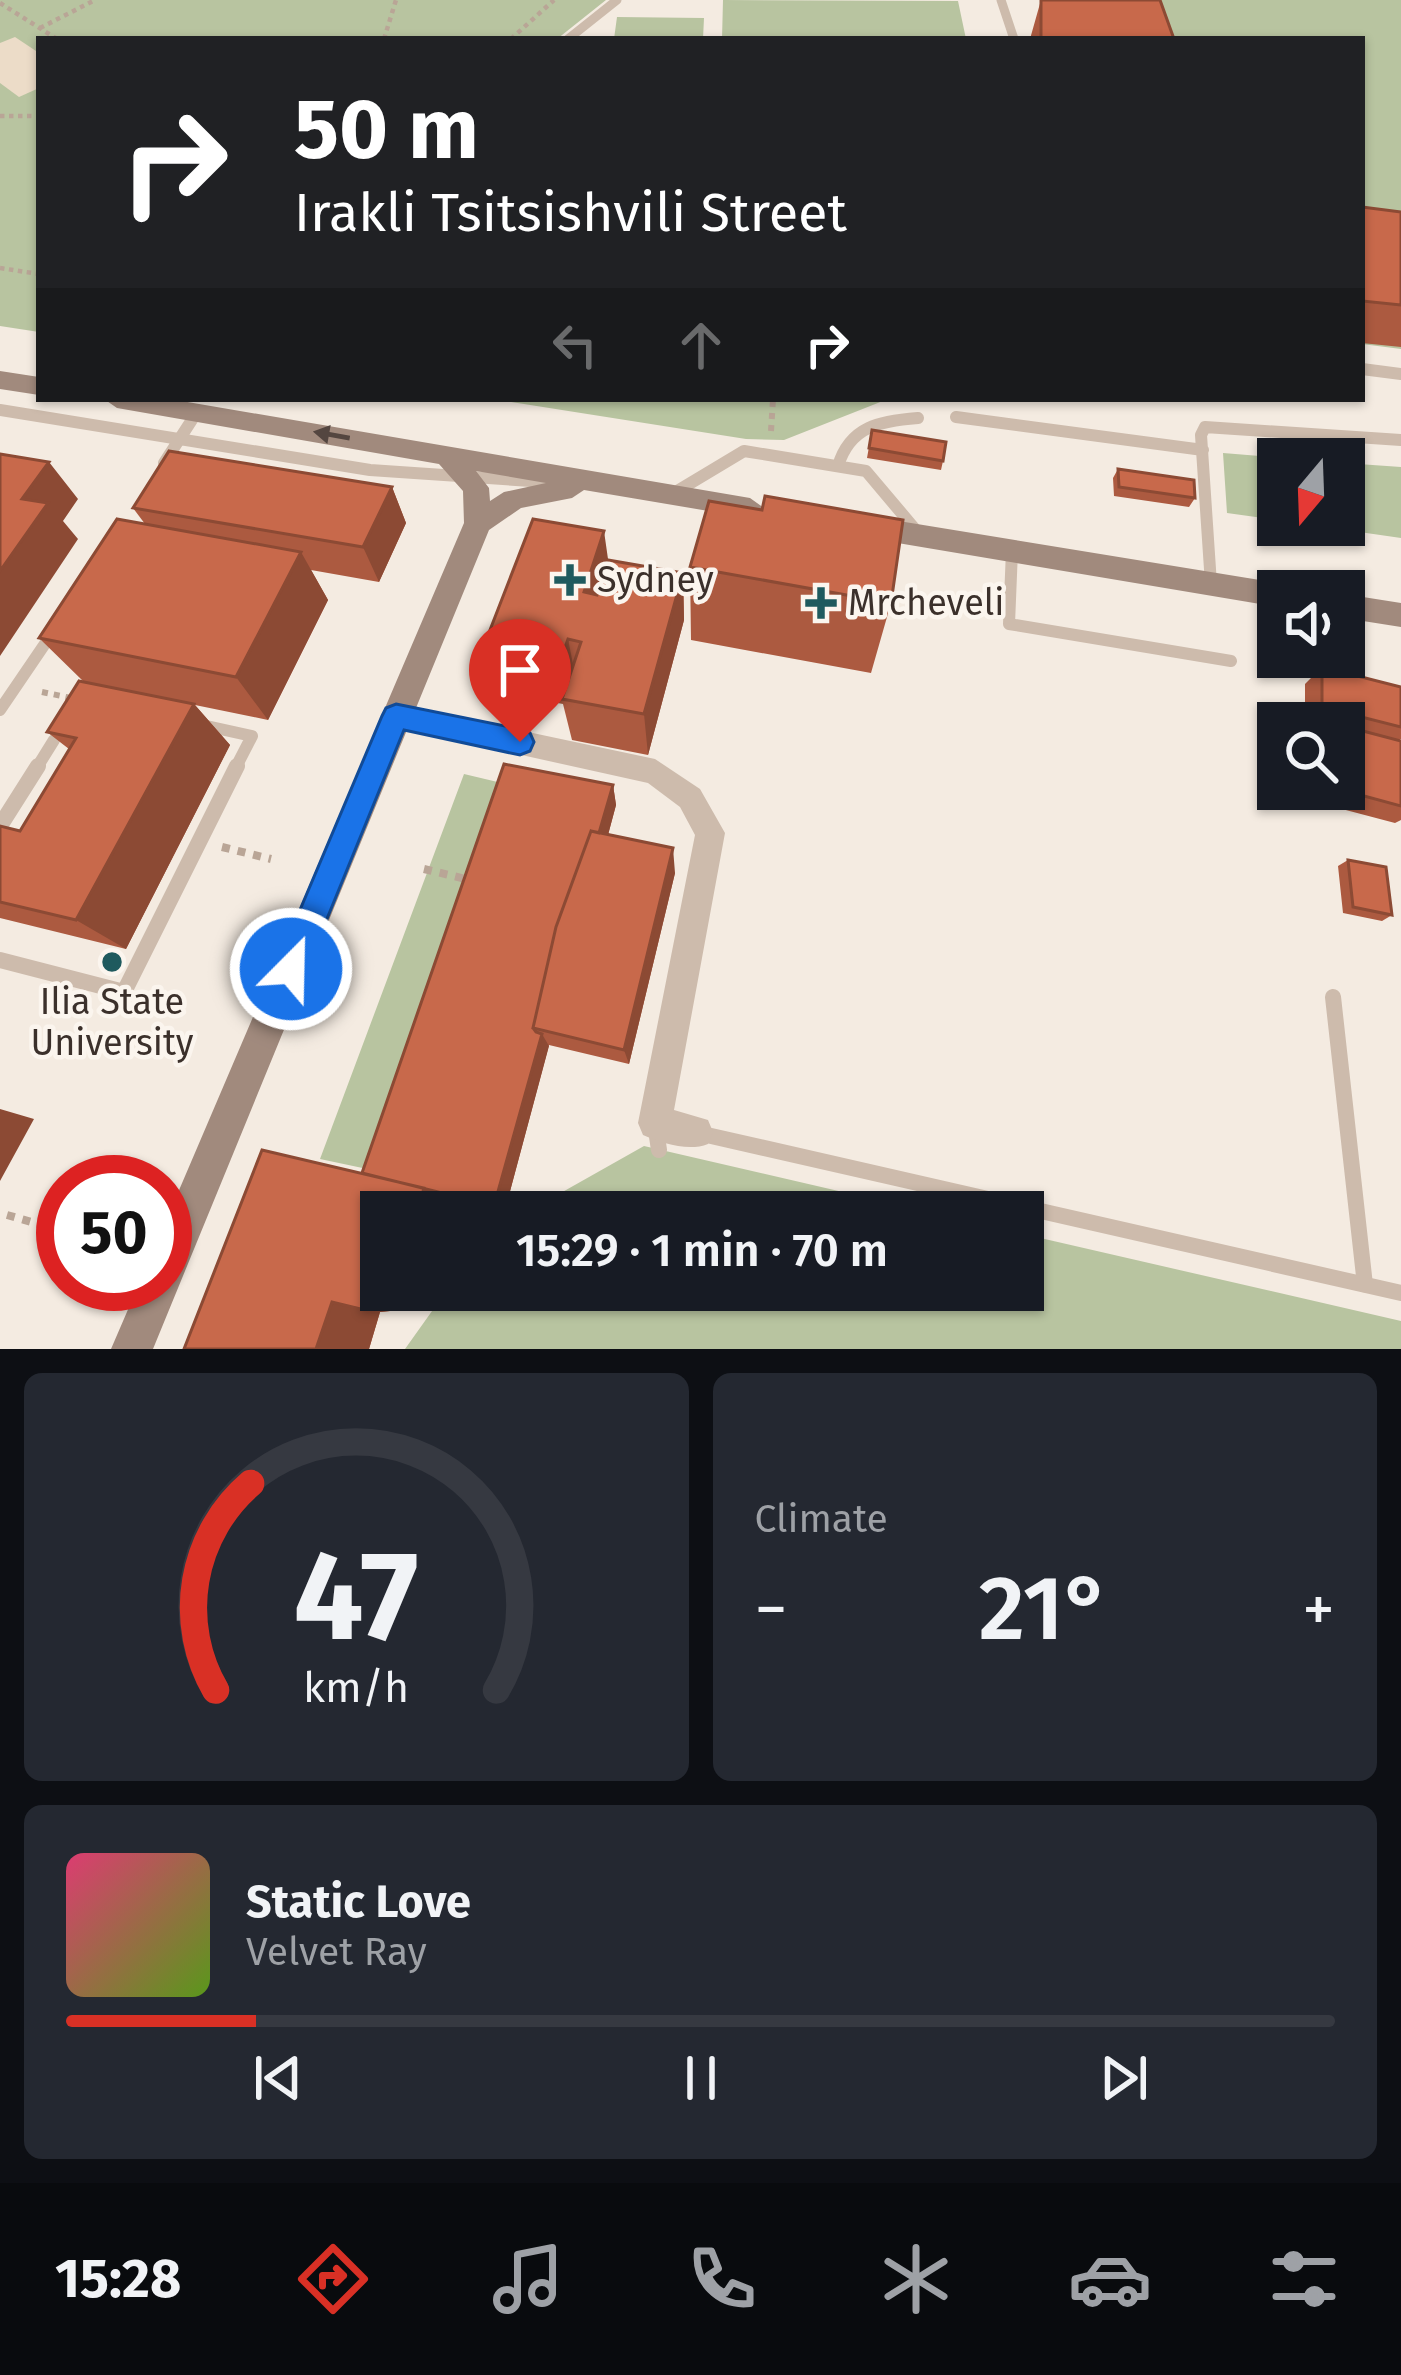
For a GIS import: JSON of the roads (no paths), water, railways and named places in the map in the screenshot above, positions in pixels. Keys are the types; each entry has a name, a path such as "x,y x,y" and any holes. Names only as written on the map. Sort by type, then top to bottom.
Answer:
{"main road":[{"path":"0,380 36,386"},
{"path":"135,402 775,512"},
{"path":"192,1206 478,523 480,496 447,456"},
{"path":"478,523 514,499 601,485"},
{"path":"837,522 1257,592"},
{"path":"1365,609 1401,615"},
{"path":"133,1349 149,1311"}],"street":[{"path":"396,716 655,772 690,798 710,833 657,1136 696,1132"}],"lane":[{"path":"572,36 617,0"},
{"path":"1000,0 1013,36"},
{"path":"1365,369 1401,374"},
{"path":"0,410 370,470 471,481 601,485"},
{"path":"152,482 197,412"},
{"path":"956,417 1203,450"},
{"path":"838,466 846,439 855,431 918,418"},
{"path":"1211,584 1205,427 1401,440"},
{"path":"669,496 744,451 770,455 866,471 920,535"},
{"path":"1012,550 1009,624 1231,662"},
{"path":"0,710 66,612"},
{"path":"0,960 124,992 252,736 187,722"},
{"path":"0,826 54,740"},
{"path":"1333,997 1365,1285"},
{"path":"696,1132 1401,1293"}],"place":[{"name":"Sydney","path":"570,580"},
{"name":"Mrcheveli","path":"821,603"},
{"name":"Ilia State University","path":"112,962"}]}
